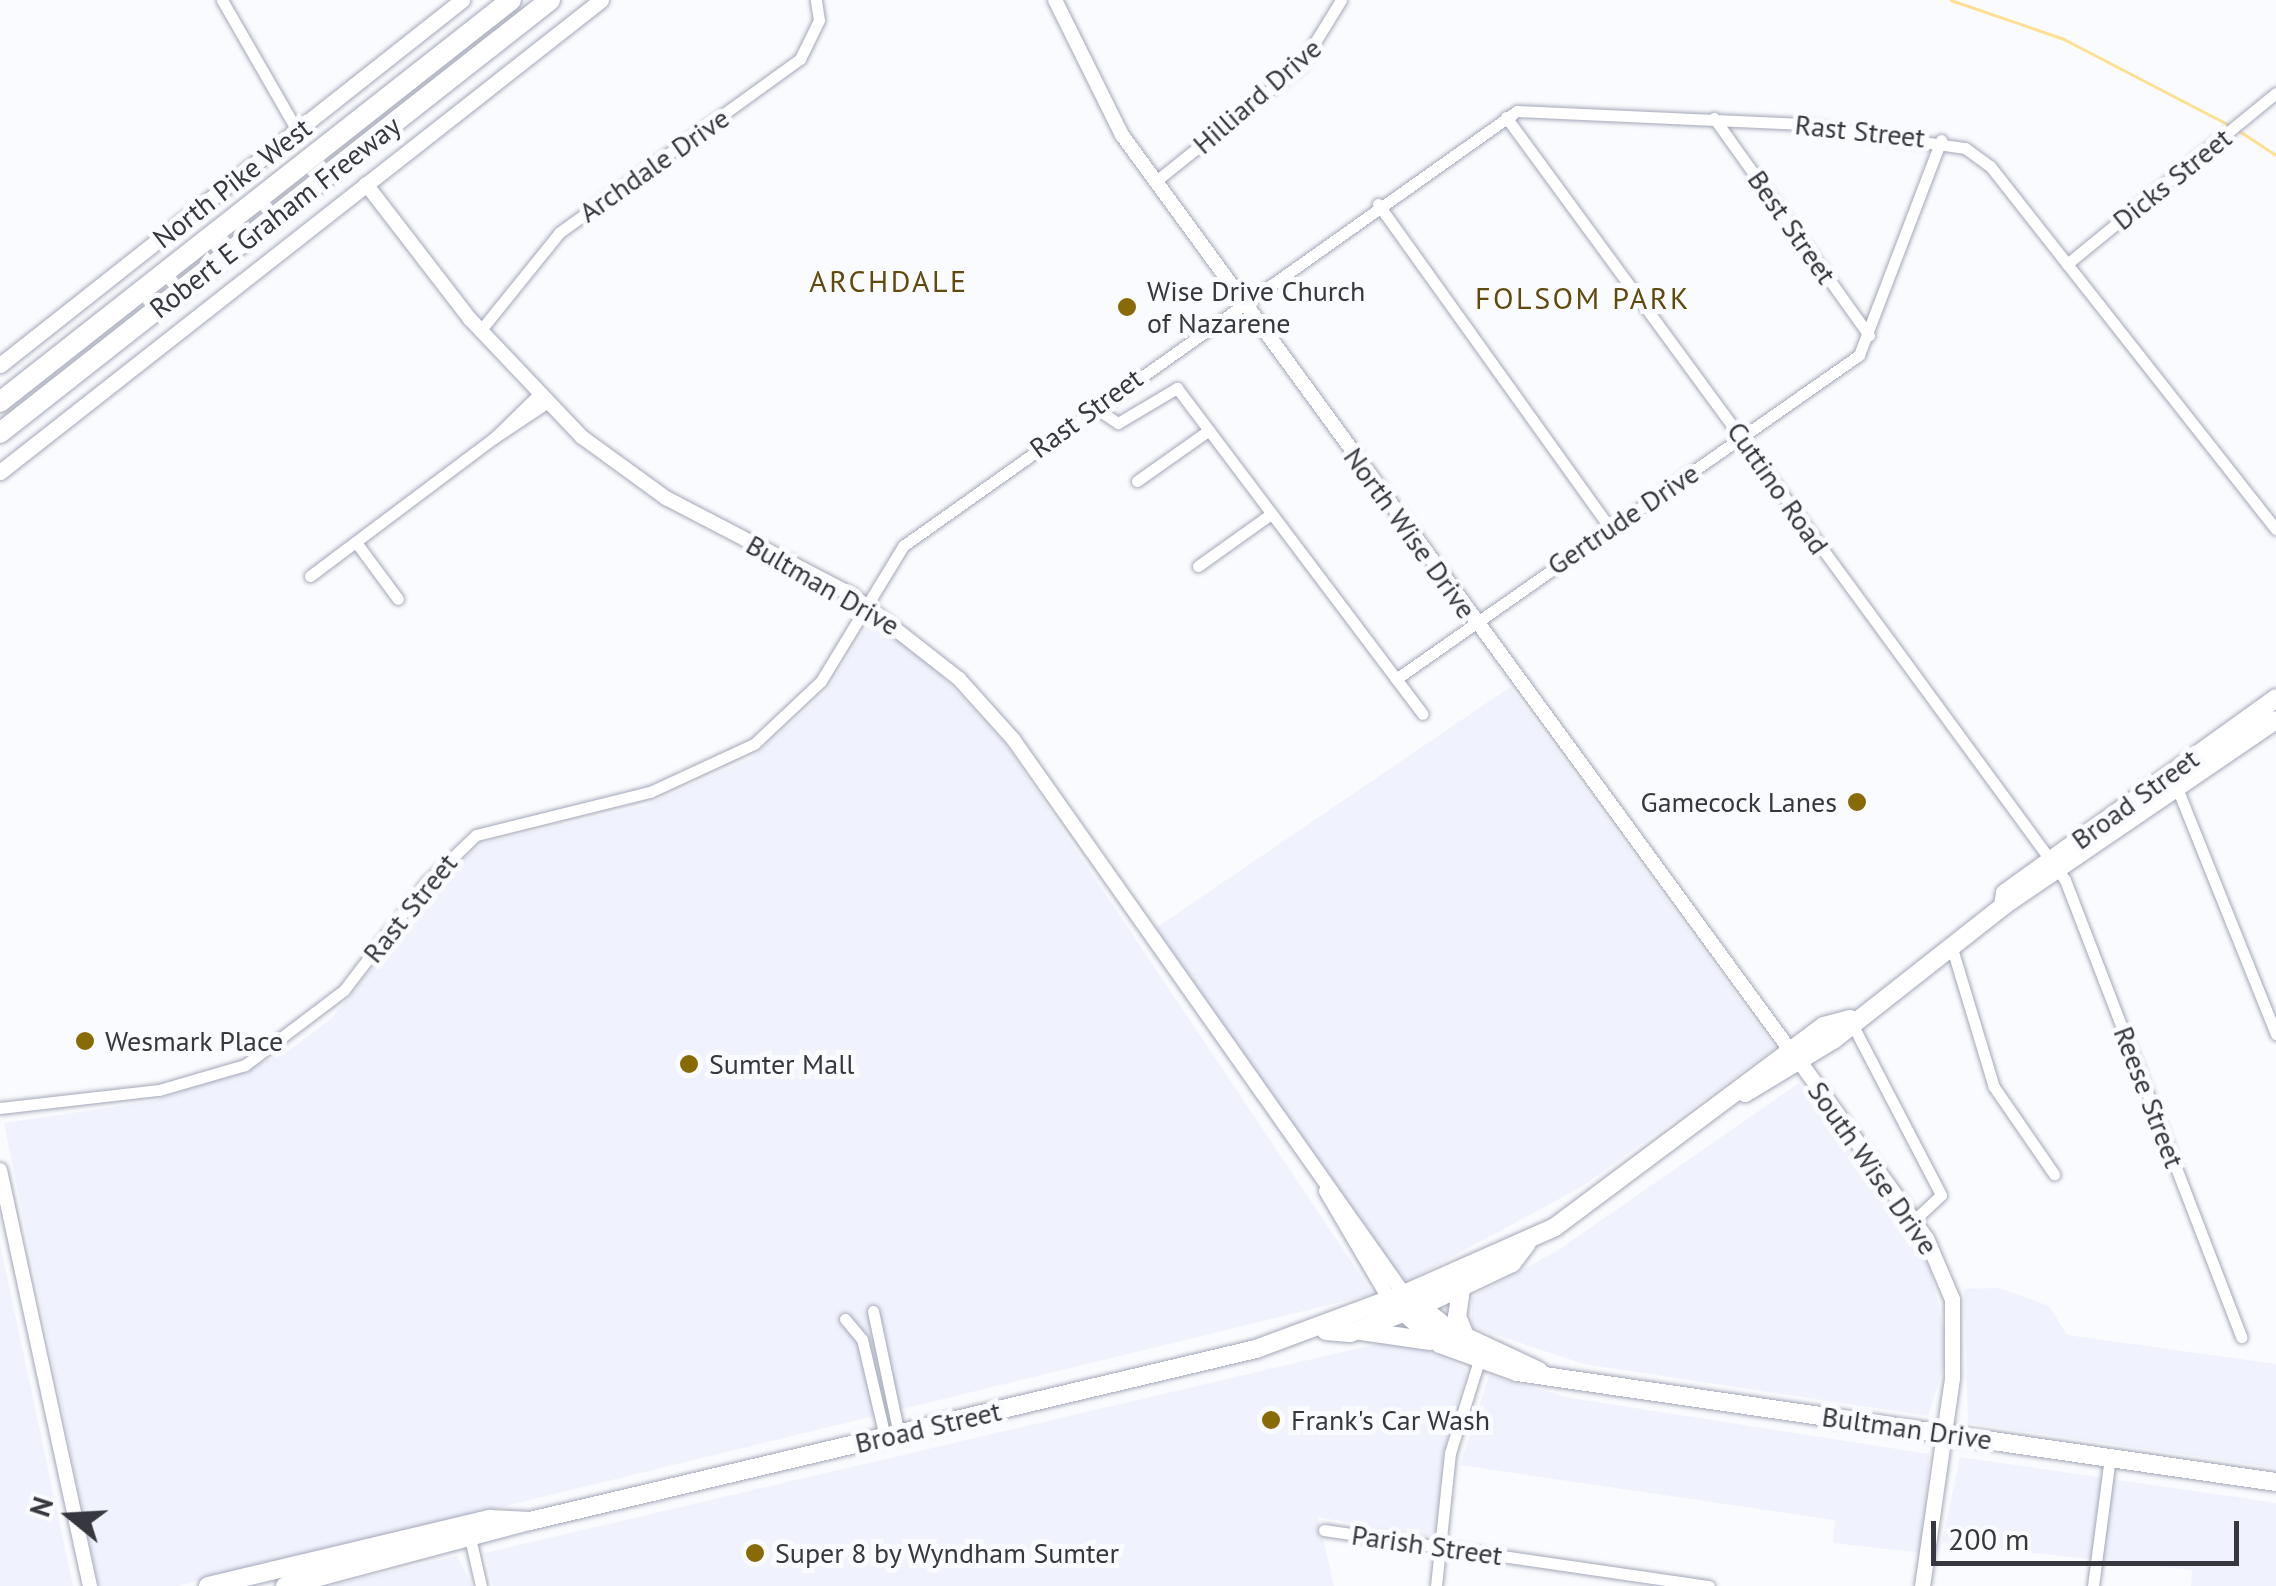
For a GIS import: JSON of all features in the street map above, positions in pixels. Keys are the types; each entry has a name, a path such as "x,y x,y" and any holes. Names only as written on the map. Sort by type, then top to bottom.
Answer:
{"highway":[{"name":"Robert E Graham Freeway","path":"0,402 511,0"},
{"name":"Robert E Graham Freeway","path":"0,433 550,0"}],"main road":[{"name":"North Pike West","path":"0,365 462,0"},
{"path":"0,472 601,0"},
{"name":"Broad Street","path":"1326,1331 1356,1331 1528,1243 1850,1019 2003,906 2005,893 2054,868 2174,782 2276,698"},
{"name":"Broad Street","path":"2174,782 2276,720"},
{"name":"South Wise Drive","path":"1795,1056 1914,1220 1954,1313 1944,1434 1922,1586"},
{"name":"Broad Street","path":"286,1586 471,1542 530,1521 1326,1331 1461,1289 1512,1262 1528,1243"},
{"path":"1461,1289 1456,1316 1476,1347"},
{"name":"Bultman Drive","path":"1403,1304 1440,1344 1476,1347"},
{"name":"Bultman Drive","path":"1403,1304 1476,1347 1539,1371 2276,1482"},
{"path":"1356,1331 1440,1344"},
{"name":"Broad Street","path":"208,1586 490,1520 530,1521"}],"street":[{"path":"222,0 298,132"},
{"name":"Archdale Drive","path":"480,331 560,232 800,59 819,20 816,0"},
{"name":"North Wise Drive","path":"1055,0 1082,66 1157,180 1474,622 1795,1056"},
{"name":"Hilliard Drive","path":"1157,180 1301,65 1341,0"},
{"name":"Dicks Street","path":"2067,264 2276,93"},
{"name":"Rast Street","path":"0,1108 160,1090 267,1054 344,990 458,848 505,825 664,787 738,754 821,680 903,546 1378,204 1506,117 1538,110 1714,118 1941,140 1990,166 2276,529"},
{"name":"Cuttino Road","path":"1506,117 2054,868"},
{"name":"Best Street","path":"1714,118 1869,335"},
{"name":"Gertrude Drive","path":"1396,679 1608,525 1846,368 1869,335 1941,140"},
{"name":"Bultman Drive","path":"366,184 480,331 541,400 666,498 866,604 959,679 1013,739 1403,1304"},
{"path":"1378,204 1608,525"},
{"path":"1094,407 1118,423 1172,386 1423,714"},
{"path":"310,576 358,546 541,400"},
{"path":"1136,481 1208,430"},
{"path":"1198,566 1271,514"},
{"path":"358,546 398,599"},
{"path":"2174,782 2276,1034"},
{"name":"Reese Street","path":"2054,868 2241,1338"},
{"path":"1950,945 1994,1087 2054,1174"},
{"path":"1850,1019 1941,1195 1914,1220"},
{"path":"0,1170 90,1586"},
{"path":"873,1311 892,1436"},
{"path":"845,1318 862,1339 892,1436"},
{"path":"1436,1586 1450,1453 1476,1347"},
{"path":"2094,1586 2110,1457"},
{"name":"Parish Street","path":"1324,1530 1709,1586"},
{"path":"471,1542 482,1586"}],"shaded area":[{"path":"870,622 903,636 1001,738 1373,1294 177,1586 98,1586 4,1123 154,1101 283,1055 332,1018 456,864 484,843 647,805 752,758 826,692"},
{"path":"1510,687 1775,1048 1583,1186 1402,1284 1156,928"},
{"path":"1799,1083 1930,1266 1948,1351 1928,1416 1584,1364 1472,1327 1472,1297 1557,1251"},
{"path":"0,1244 73,1586 0,1586"},
{"path":"1999,1288 2049,1306 2067,1335 2276,1364 2276,1468 1968,1423 1964,1289"},
{"path":"1381,1343 1413,1344 1467,1369 1442,1461 1436,1538 1318,1517 1334,1586 493,1586 485,1553"},
{"path":"1489,1376 1571,1398 1929,1454 1923,1553 1833,1543 1835,1520 1460,1465"},
{"path":"1960,1457 2276,1503 2276,1586 2191,1586 2192,1570 1942,1543"},
{"path":"457,1556 472,1586 329,1586"}],"waterway":[{"path":"1951,0 2064,39 2231,126"},
{"path":"2238,130 2276,155"}],"place":[{"name":"Wise Drive Church of Nazarene","path":"1127,307"},
{"name":"Gamecock Lanes","path":"1857,802"},
{"name":"Wesmark Place","path":"85,1041"},
{"name":"Sumter Mall","path":"689,1064"},
{"name":"Frank's Car Wash","path":"1271,1420"},
{"name":"Super 8 by Wyndham Sumter","path":"755,1553"}],"district":[{"name":"ARCHDALE","path":"889,281"},
{"name":"FOLSOM PARK","path":"1583,298"}]}
